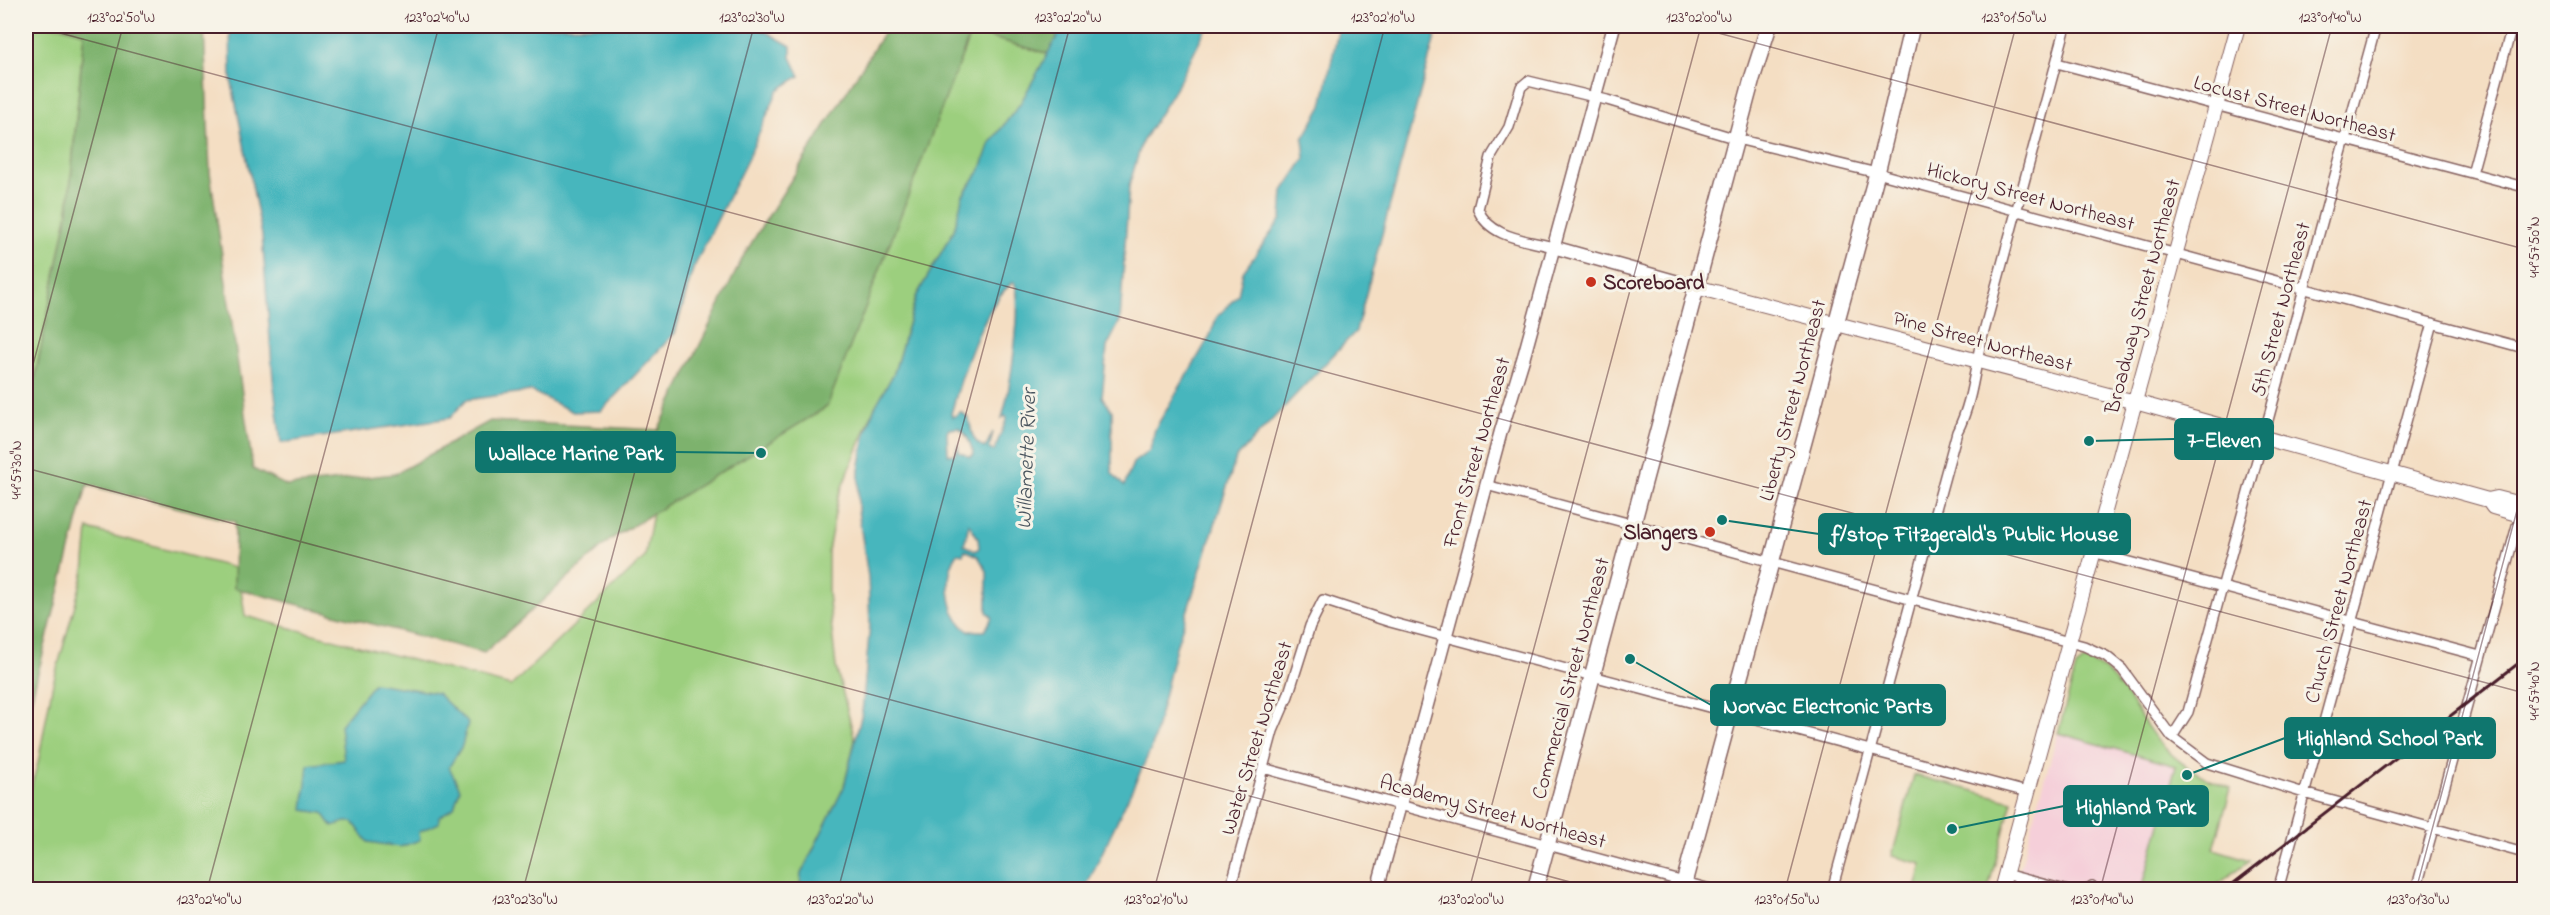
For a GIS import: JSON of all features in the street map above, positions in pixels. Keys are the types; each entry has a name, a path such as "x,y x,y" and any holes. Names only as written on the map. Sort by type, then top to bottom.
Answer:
{"highway":[{"name":"Commercial Street Northeast","path":"1535,890 1752,79 1769,26"},
{"name":"Liberty Street Northeast","path":"1683,886 1877,173 1912,26"}],"main road":[{"name":"Broadway Street Northeast","path":"2001,890 2238,26"},
{"name":"Pine Street Northeast","path":"1696,287 2392,472 2488,500 2493,507 2523,508"}],"street":[{"name":"Front Street Northeast","path":"1377,890 1486,485 1614,26"},
{"path":"1832,890 1974,381 1977,360 2066,26"},
{"name":"5th Street Northeast","path":"2172,737 2188,712 2376,26"},
{"path":"2472,173 2512,26"},
{"name":"Locust Street Northeast","path":"2057,63 2343,141 2524,187"},
{"name":"Hickory Street Northeast","path":"1478,209 1491,157 1509,127 1521,87 1528,81 1737,139 2017,210 2524,348"},
{"name":"Pine Street Northeast","path":"1478,209 1481,218 1498,232 1696,287"},
{"name":"Church Street Northeast","path":"2278,890 2433,323"},
{"path":"1486,485 2068,641 2100,653 2122,669 2172,737 2207,763 2304,793 2524,853"},
{"path":"2416,890 2523,508"},
{"path":"2092,552 2480,656"},
{"name":"Water Street Northeast","path":"1230,890 1263,768 1310,626 1323,600 1445,636"},
{"path":"1445,636 2027,792"},
{"name":"Academy Street Northeast","path":"1263,768 1547,845 1683,886 1714,890"},
{"path":"2005,874 2065,890"}],"shaded area":[{"path":"2058,733 2176,765 2142,889 2014,890"}],"green space":[{"path":"26,26 61,26 84,33 68,212 26,423"},
{"path":"61,26 204,26 210,172 253,469 287,486 395,474 490,421 658,430 745,253 888,26 1063,26 1049,54 971,32 827,407 611,539 484,653 234,588 235,522 87,485 26,719 26,423 68,212 84,33"},
{"path":"971,32 1049,54 1020,104 990,143 981,169 963,195 954,230 916,297 894,373 874,409 838,497 828,551 828,593 836,667 855,740 844,787 801,874 800,889 26,890 26,804 38,763 52,687 84,572 88,529 238,569 245,616 511,686 645,557 667,435"},
{"path":"2084,661 2095,664 2116,682 2158,741 2174,756 2201,775 2231,788 2214,849 2250,860 2212,889 2142,889 2176,766 2058,733 2076,667"},
{"path":"1914,775 2012,801 1988,889 1916,889 1922,864 1892,856"}],"water":[{"path":"230,26 756,26 791,46 791,57 800,76 778,90 750,154 693,269 675,333 601,411 573,412 531,391 466,400 450,418 281,443 273,379 262,235 231,79"},
{"name":"Willamette River","path":"1063,26 1207,26 1178,84 1142,142 1129,186 1120,321 1107,347 1102,397 1112,411 1112,473 1124,486 1133,463 1150,450 1155,429 1209,338 1217,317 1238,295 1243,272 1281,219 1283,191 1305,158 1303,139 1322,106 1339,26 1438,26 1356,331 1236,458 1176,647 1152,747 1085,889 800,889 801,874 844,787 862,713 870,624 868,577 858,510 859,470 865,436 874,409 894,373 916,297 954,230 963,195 981,169 990,143 1020,104","holes":["1014,282 1017,293 1016,328 1012,370 1002,418 1005,416 1007,418 994,451 989,449 993,432 985,448 974,439 965,415 960,412 953,417 951,414 960,382 983,323 1003,292","958,428 964,432 974,455 970,457 959,452 958,446 955,454 948,455 947,432 949,429","969,524 978,538 979,548 975,551 964,545","965,550 978,556 987,571 987,612 992,617 985,631 968,631 955,615 952,605 950,572 958,553 963,554"]},
{"path":"374,683 437,693 468,723 462,746 449,767 460,789 454,807 439,817 439,823 419,832 420,840 400,847 368,842 353,822 332,826 323,813 303,810 308,765 344,760 340,725"}],"railway":[{"path":"2225,890 2524,659"}],"place":[{"name":"Scoreboard","path":"1591,282"},
{"name":"7-Eleven","path":"2089,441"},
{"name":"Wallace Marine Park","path":"761,453"},
{"name":"ƒ/stop Fitzgerald's Public House","path":"1722,520"},
{"name":"Slangers","path":"1710,532"},
{"name":"Norvac Electronic Parts","path":"1630,659"},
{"name":"Highland School Park","path":"2187,775"},
{"name":"Highland Park","path":"1952,829"}]}
